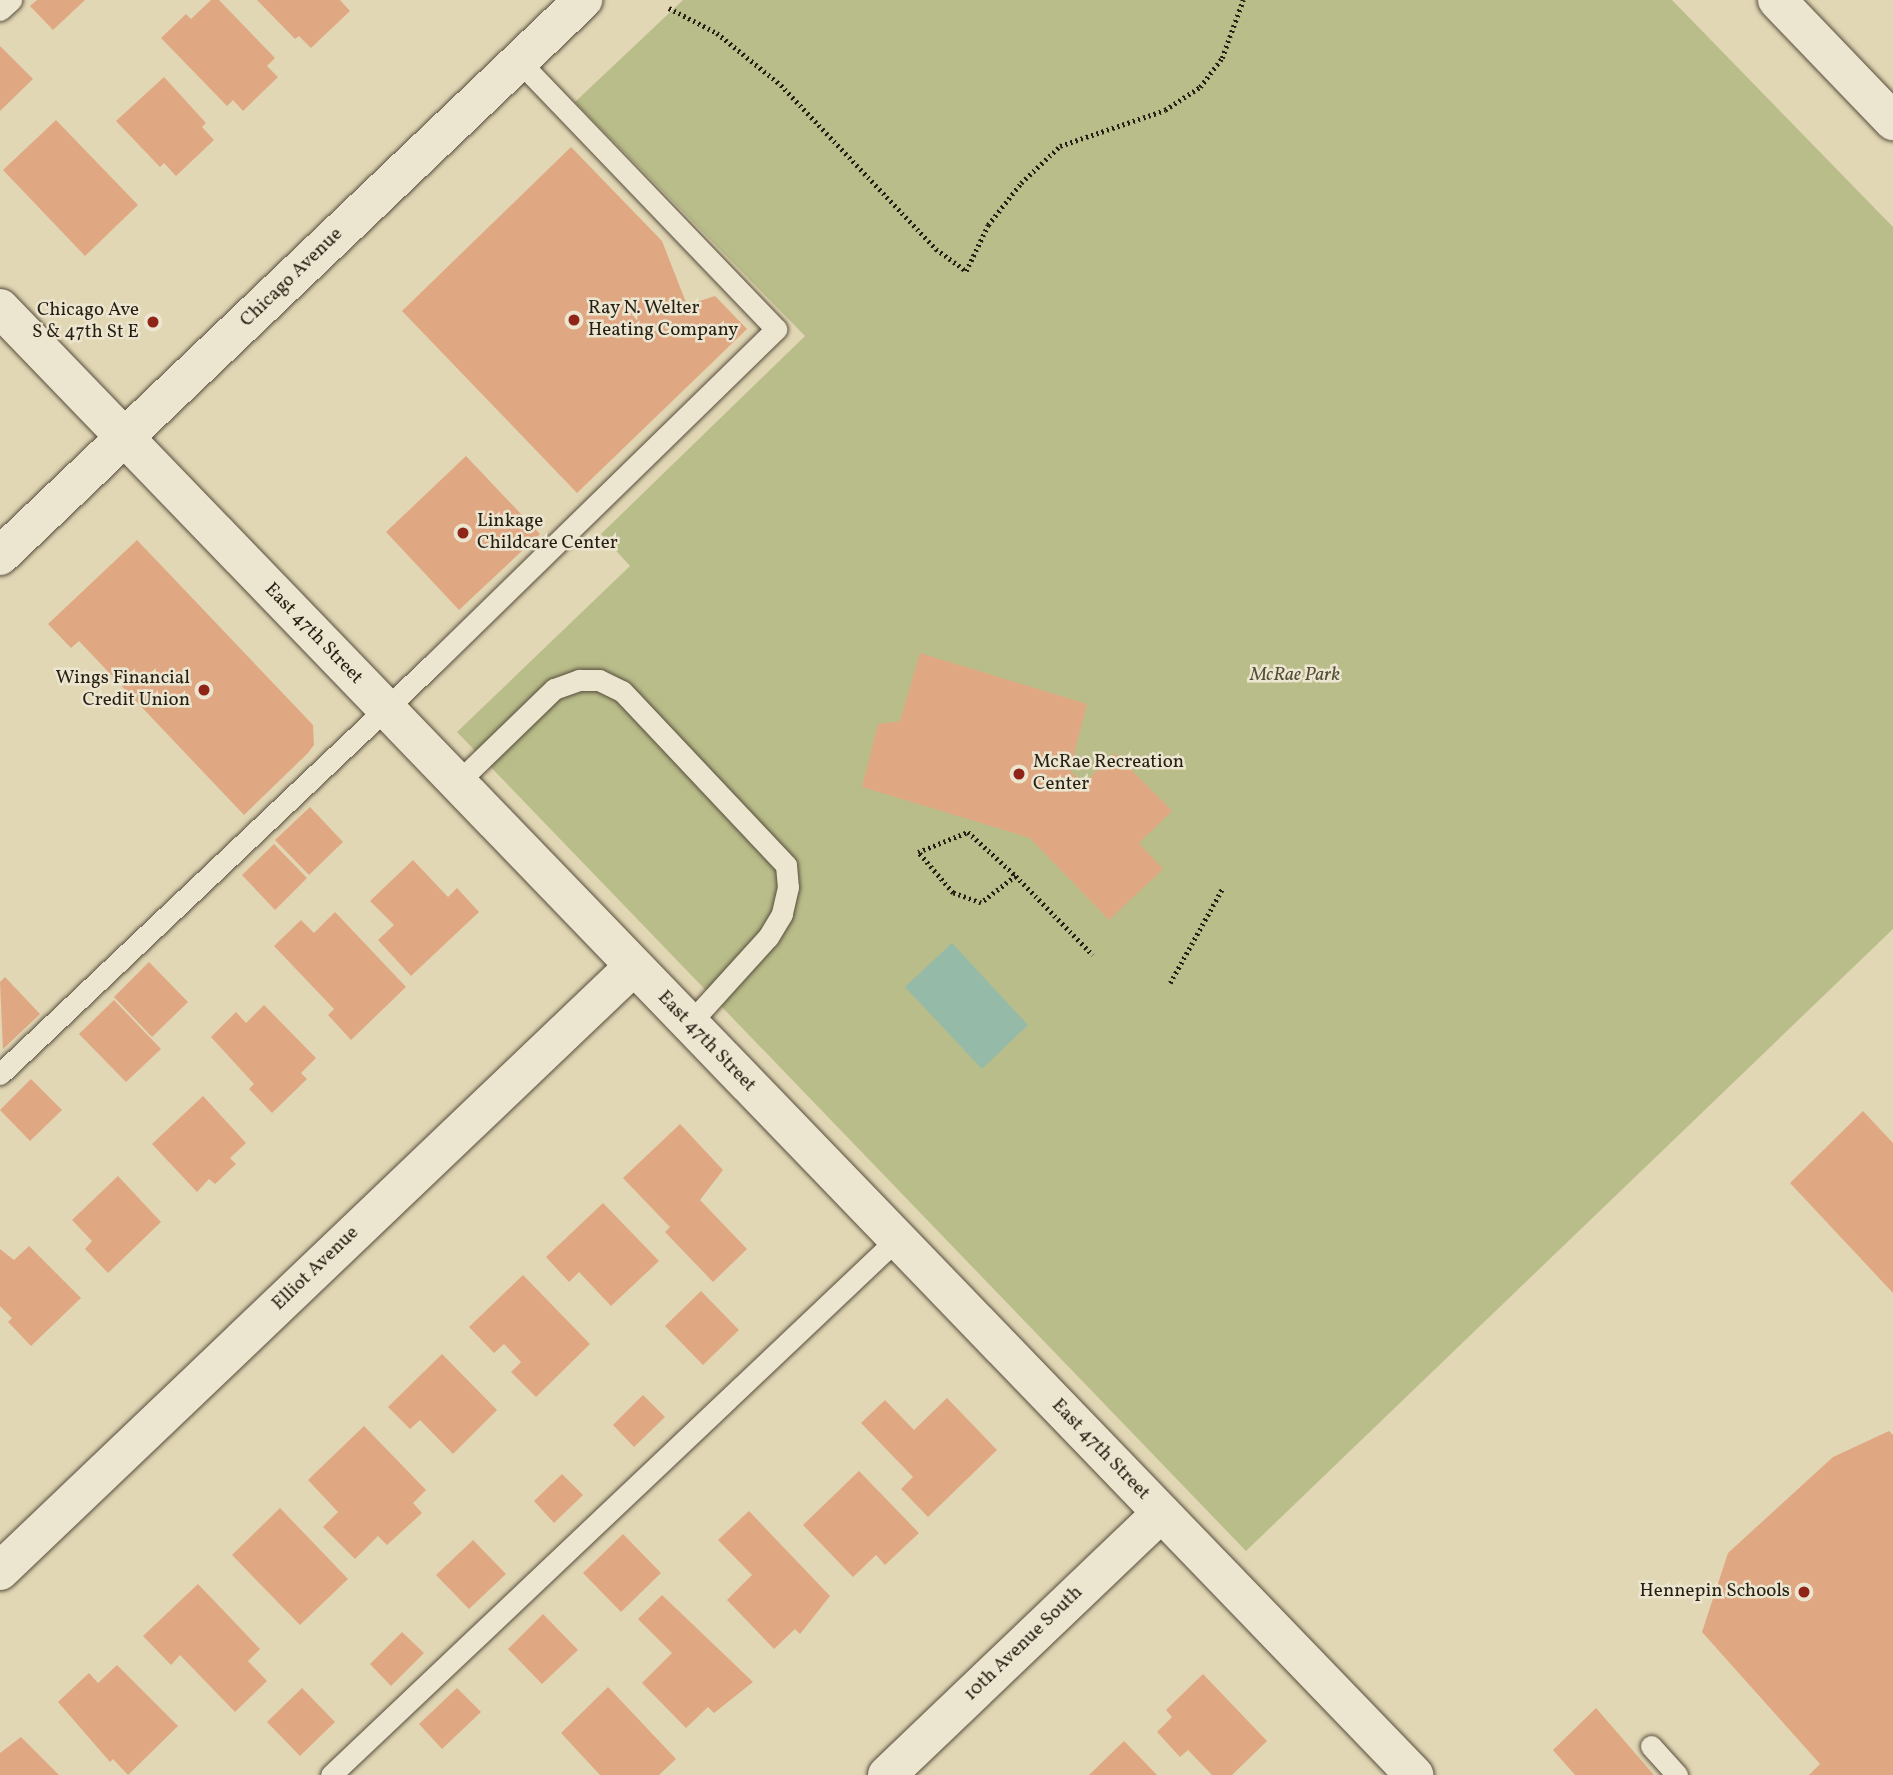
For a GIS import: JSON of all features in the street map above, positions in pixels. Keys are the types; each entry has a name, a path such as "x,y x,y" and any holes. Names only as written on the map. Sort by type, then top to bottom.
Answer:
{"street":[{"name":"Chicago Avenue","path":"0,556 583,0"},
{"path":"1777,0 1893,121"},
{"name":"East 47th Street","path":"0,308 1414,1775"},
{"name":"Elliot Avenue","path":"0,1571 633,967"},
{"name":"10th Avenue South","path":"887,1775 1161,1513"}],"lane":[{"path":"0,10 11,0"},
{"path":"0,1074 776,329 519,61"},
{"path":"458,782 554,689 579,680 599,680 622,691 786,865 788,887 782,914 768,937 689,1024"},
{"path":"331,1775 897,1239"},
{"path":"1651,1746 1677,1775"}],"path":[{"path":"669,8 717,33 781,85 936,250 966,271 988,225 1021,183 1060,146 1165,110 1200,87 1222,58 1243,0"},
{"path":"1016,876 981,903 953,893 918,852 968,832 1016,876 1093,956"},
{"path":"1170,983 1222,889"}],"green space":[{"name":"McRae Park","path":"683,0 1672,0 1893,227 1893,929 1246,1551 457,732 630,566 601,534 805,336 575,102"}],"shaded area":[{"path":"952,943 1028,1025 982,1069 905,987"}],"building":[{"path":"37,0 85,0 53,30 30,6"},
{"path":"211,0 219,0 275,58 267,66 278,77 243,111 233,100 227,106 161,38 186,14 191,19"},
{"path":"257,0 340,0 350,11 311,48 299,36 295,39"},
{"path":"0,46 33,79 0,111"},
{"path":"164,77 206,123 202,127 214,140 176,176 164,163 160,167 116,121"},
{"path":"56,120 138,205 85,256 3,170"},
{"name":"Ray N. Welter Heating Company","path":"571,147 662,241 687,305 715,296 747,329 577,493 402,311"},
{"name":"Linkage Childcare Center","path":"466,456 540,534 459,610 386,532"},
{"name":"Wings Financial Credit Union","path":"137,540 313,725 314,745 308,753 244,815 79,641 71,648 48,624"},
{"name":"McRae Recreation Center","path":"920,653 1087,704 1070,770 1083,784 1115,753 1172,811 1139,843 1163,869 1109,920 1030,838 862,787 878,724 900,721"},
{"path":"310,807 343,842 309,875 275,840"},
{"path":"274,844 307,878 275,910 242,875"},
{"path":"413,860 448,897 457,888 479,912 411,976 378,940 394,925 370,901"},
{"path":"335,912 406,987 351,1040 328,1015 334,1009 274,946 301,920 314,933"},
{"path":"149,962 188,1002 152,1037 114,997"},
{"path":"5,977 40,1014 3,1049 0,982"},
{"path":"114,1000 161,1049 126,1082 79,1034"},
{"path":"264,1005 316,1058 301,1073 307,1079 272,1113 249,1089 254,1084 211,1037 236,1012 246,1023"},
{"path":"31,1079 62,1110 30,1141 0,1110"},
{"path":"203,1096 246,1143 230,1158 236,1164 215,1184 209,1179 197,1192 152,1144"},
{"path":"1863,1111 1893,1143 1893,1293 1790,1183"},
{"path":"680,1124 723,1170 700,1200 747,1249 713,1282 665,1232 670,1227 623,1178"},
{"path":"118,1176 161,1222 108,1273 85,1249 92,1241 72,1220"},
{"path":"603,1203 659,1261 611,1306 579,1272 569,1282 546,1257"},
{"path":"29,1246 81,1298 31,1346 8,1322 12,1318 0,1306 0,1249 14,1260"},
{"path":"523,1275 590,1344 536,1397 511,1372 521,1362 504,1344 494,1353 469,1327"},
{"path":"701,1291 739,1330 703,1365 665,1326"},
{"path":"442,1354 497,1410 453,1454 420,1420 410,1429 388,1407"},
{"path":"643,1395 665,1417 634,1447 613,1425"},
{"path":"947,1398 997,1450 928,1517 901,1489 913,1477 861,1423 885,1400 914,1430"},
{"path":"364,1426 426,1490 413,1503 422,1513 387,1545 378,1536 355,1559 323,1527 338,1512 308,1480"},
{"name":"Hennepin Schools","path":"1889,1431 1893,1435 1893,1775 1809,1775 1820,1764 1702,1632 1728,1553 1833,1457"},
{"path":"859,1471 919,1533 885,1565 876,1555 853,1577 803,1525"},
{"path":"562,1474 583,1495 554,1523 534,1501"},
{"path":"280,1508 348,1579 300,1625 232,1555"},
{"path":"749,1511 830,1596 800,1634 795,1629 774,1649 727,1600 752,1575 718,1540"},
{"path":"623,1534 661,1573 621,1612 583,1573"},
{"path":"473,1540 506,1574 469,1609 436,1575"},
{"path":"198,1584 260,1649 248,1661 267,1681 235,1712 180,1655 171,1665 143,1636"},
{"path":"662,1595 753,1682 714,1713 708,1707 686,1728 642,1683 672,1653 638,1619"},
{"path":"543,1614 578,1650 542,1684 508,1649"},
{"path":"402,1632 424,1653 391,1686 370,1664"},
{"path":"117,1665 178,1726 128,1775 113,1759 110,1762 58,1702 89,1673 98,1683"},
{"path":"1203,1674 1267,1741 1232,1775 1212,1775 1188,1750 1180,1757 1157,1732 1172,1717 1166,1710"},
{"path":"608,1687 676,1759 659,1775 600,1775 561,1733"},
{"path":"302,1688 335,1722 300,1756 267,1722"},
{"path":"457,1688 481,1712 442,1749 419,1724"},
{"path":"1596,1708 1654,1775 1575,1775 1553,1750"},
{"path":"21,1737 59,1775 0,1775 0,1753"},
{"path":"1124,1741 1157,1775 1089,1775"}],"place":[{"name":"Ray N. Welter Heating Company","path":"574,320"},
{"name":"Chicago Ave S & 47th St E","path":"153,322"},
{"name":"Linkage Childcare Center","path":"463,533"},
{"name":"Wings Financial Credit Union","path":"204,690"},
{"name":"McRae Recreation Center","path":"1019,774"},
{"name":"Hennepin Schools","path":"1804,1592"}]}
